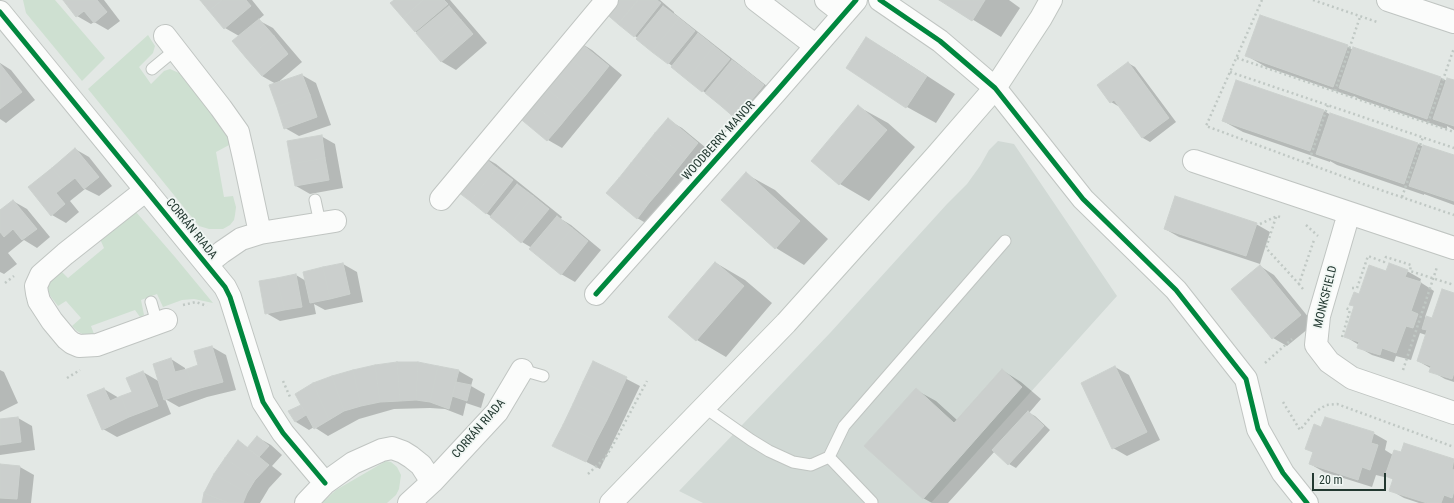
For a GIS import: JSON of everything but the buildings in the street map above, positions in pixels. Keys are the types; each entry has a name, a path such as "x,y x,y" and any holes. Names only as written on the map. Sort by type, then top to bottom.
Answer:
{"street":[{"path":"441,199 607,0"},
{"path":"756,0 816,46"},
{"name":"WOODBERRY MANOR","path":"596,294 850,7 826,0"},
{"path":"880,0 940,42 995,88 1083,198 1176,290 1246,379 1258,429 1283,473 1307,503"},
{"path":"610,503 786,323 931,161 995,88 1041,18 1051,0"},
{"path":"1388,0 1454,22"},
{"name":"CORRÁN RIADA","path":"0,12 208,264 225,287 233,307 263,402 283,433 325,483"},
{"path":"170,43 238,132 260,233"},
{"path":"1194,161 1449,247"},
{"path":"146,190 46,270 41,275 36,286 39,301 52,321 72,344 79,346 97,345 162,321"},
{"name":"MONKSFIELD","path":"1349,213 1319,316 1316,345 1329,362 1352,378 1454,413"},
{"name":"CORRÁN RIADA","path":"208,264 241,239 260,233 327,222"},
{"name":"CORRÁN RIADA","path":"409,503 432,482 497,412 522,370"},
{"path":"306,503 325,483 353,463 369,454 392,448 403,452 421,465 432,482"}],"lane":[{"path":"152,69 170,43"},
{"name":"CORRÁN RIADA","path":"315,200 327,222"},
{"path":"704,407 751,440 793,462 811,465 829,457 844,426 1005,242"},
{"path":"152,302 162,321"},
{"name":"CORRÁN RIADA","path":"522,370 543,376"},
{"path":"829,457 872,502"}],"path":[{"path":"1262,0 1206,126 1308,164 1454,215"},
{"path":"1335,91 1360,17"},
{"path":"1428,123 1454,48"},
{"path":"1237,58 1454,132"},
{"path":"1230,72 1454,148"},
{"path":"1308,164 1328,105"},
{"path":"1402,197 1423,137"},
{"path":"1277,216 1266,248 1299,284"},
{"path":"1260,224 1277,216 1285,217"},
{"path":"1303,223 1326,244 1338,252"},
{"path":"1385,422 1433,278 1449,247"},
{"path":"1350,294 1352,287 1357,288 1368,256 1384,262 1386,257 1411,265 1410,271 1454,285"},
{"path":"5,283 17,273"},
{"path":"1340,344 1350,310 1346,308 1348,301"},
{"path":"162,321 171,310 189,303 196,302 220,311 233,307"},
{"path":"1266,362 1296,336"},
{"path":"282,379 290,398"},
{"path":"588,474 605,458 647,381"},
{"path":"1283,402 1300,430 1315,412 1326,404 1337,404 1454,447"}],"shaded area":[{"path":"998,141 1014,144 1117,296 931,503 703,503 679,491 830,333 967,184 989,150"}],"green space":[{"path":"23,0 55,0 105,58 82,81 26,13"},
{"path":"148,35 155,46 153,53 139,67 151,84 164,71 170,69 179,73 228,133 231,144 216,152 224,197 233,196 236,207 234,220 230,225 223,229 209,229 199,226 88,89"},
{"path":"136,212 213,303 194,299 182,300 163,307 157,294 141,300 144,315 140,317 135,310 91,326 94,334 89,336 84,335 72,326 81,318 66,301 58,306 48,293 48,287 51,280 61,271 68,278 104,248 100,239"},
{"path":"386,461 391,462 397,467 401,475 399,489 396,495 387,503 322,503 336,490"}],"cycle path":[{"path":"596,294 856,0"},
{"path":"880,0 940,41 995,88 1083,199 1176,290 1246,379 1258,429 1283,473 1307,503"},
{"path":"0,12 225,287 230,297 263,402 283,433 325,483"}]}
